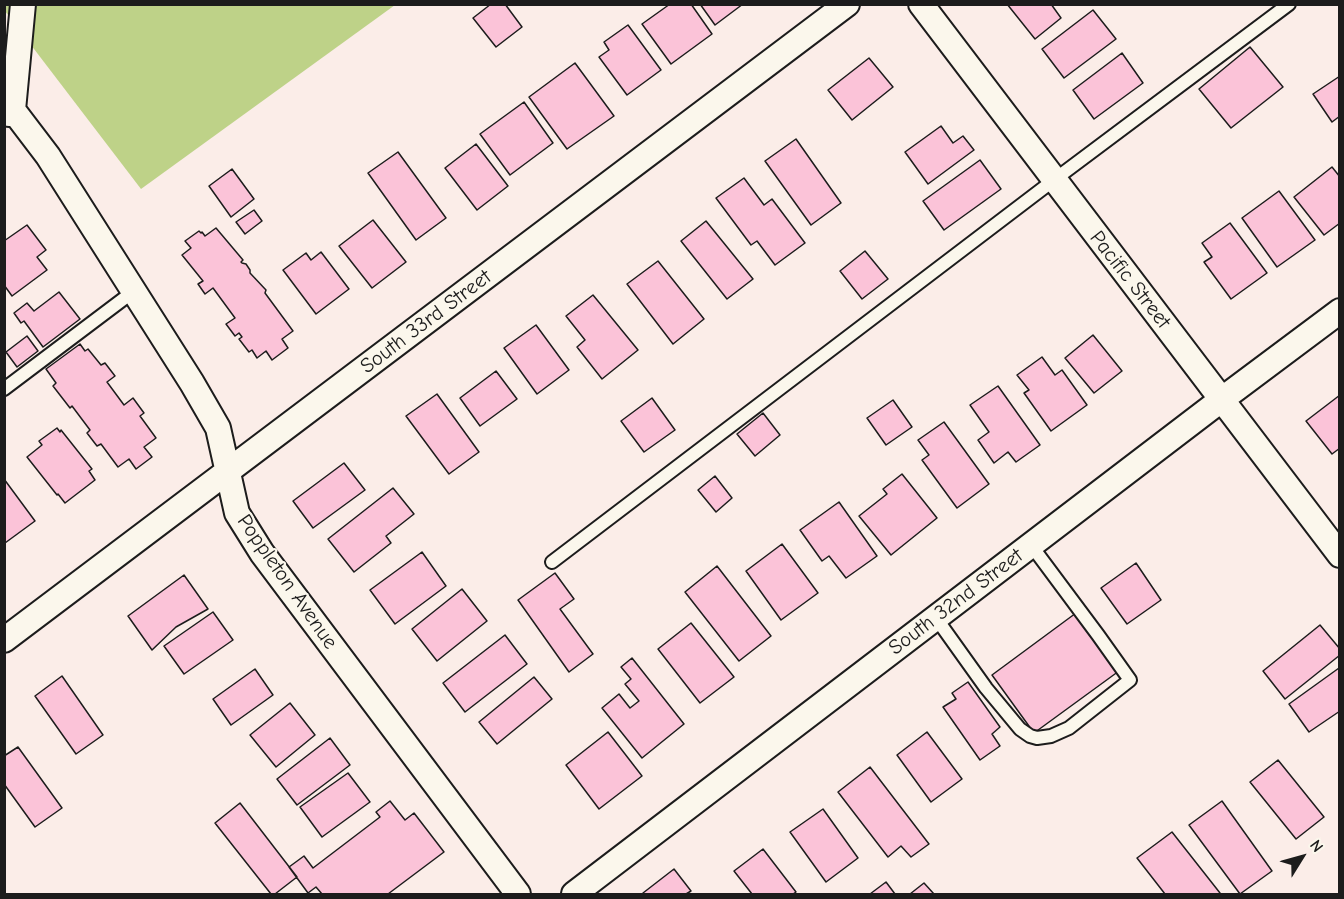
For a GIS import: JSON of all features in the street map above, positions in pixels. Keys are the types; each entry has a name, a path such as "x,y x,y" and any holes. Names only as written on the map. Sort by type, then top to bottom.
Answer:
{"street":[{"path":"8,107 23,4"},
{"name":"South 33rd Street","path":"4,639 847,4"},
{"name":"Pacific Street","path":"921,4 1340,555"},
{"name":"Poppleton Avenue","path":"8,107 48,156 192,383 218,428 237,513 262,553 519,894"},
{"name":"South 32nd Street","path":"574,894 1340,311"}],"lane":[{"path":"552,562 1288,4"},
{"path":"4,389 134,291"},
{"path":"936,618 986,688 1020,729 1037,738 1050,736 1069,728 1130,680 1031,545"}],"green space":[{"path":"5,4 395,5 141,189 5,11"}],"building":[{"path":"491,4 505,4 522,27 496,47 473,18"},
{"path":"670,4 691,4 712,34 671,64 642,24"},
{"path":"700,4 743,4 715,25"},
{"path":"1007,4 1051,4 1061,18 1035,39"},
{"path":"1093,10 1116,39 1064,78 1042,49"},
{"path":"628,25 661,70 627,95 599,57 609,50 604,42"},
{"path":"1250,47 1283,87 1231,128 1199,89"},
{"path":"1122,53 1143,83 1094,119 1073,90"},
{"path":"869,58 893,87 852,120 828,90"},
{"path":"575,63 614,116 567,149 529,97"},
{"path":"1340,76 1340,116 1332,122 1313,94"},
{"path":"524,102 553,143 510,175 480,134"},
{"path":"941,126 953,143 963,136 974,150 928,184 905,152"},
{"path":"796,139 841,203 811,225 765,161"},
{"path":"476,144 508,186 477,210 445,168"},
{"path":"398,152 446,218 416,240 368,173"},
{"path":"980,160 1001,189 944,230 923,201"},
{"path":"1332,167 1340,177 1340,223 1324,235 1294,197"},
{"path":"232,169 254,199 231,217 209,186"},
{"path":"744,178 764,205 772,199 805,243 775,265 757,241 751,245 716,198"},
{"path":"1279,191 1315,240 1277,267 1242,218"},
{"path":"254,210 262,221 245,234 236,222"},
{"path":"373,220 406,262 372,288 339,246"},
{"path":"706,221 753,279 727,299 681,241"},
{"path":"1230,223 1267,273 1231,299 1204,262 1212,257 1202,243"},
{"path":"27,225 46,250 37,257 47,270 12,296 4,285 4,241"},
{"path":"216,228 243,260 241,262 246,264 250,273 266,290 265,293 293,331 282,339 288,348 272,360 266,351 257,358 252,350 249,352 239,339 242,337 239,333 235,336 226,324 235,318 213,288 205,294 198,284 203,281 182,255 191,248 185,241 199,231 205,236"},
{"path":"865,251 888,279 862,299 840,271"},
{"path":"321,252 349,289 316,314 283,270 306,253 311,260"},
{"path":"658,261 704,319 673,344 627,284"},
{"path":"59,292 80,319 43,347 24,321 21,323 14,313 27,303 34,311"},
{"path":"593,295 638,350 602,379 577,347 585,340 566,316"},
{"path":"536,325 569,370 537,394 504,348"},
{"path":"1093,335 1122,371 1094,393 1065,358"},
{"path":"27,336 38,351 17,367 6,352"},
{"path":"80,344 85,351 88,349 101,365 105,363 115,376 107,382 124,405 133,398 144,413 140,416 156,438 144,447 152,457 136,469 129,459 118,467 101,444 97,446 87,433 90,430 53,386 56,383 46,369"},
{"path":"1042,357 1055,375 1062,370 1087,405 1051,431 1024,393 1029,390 1017,375"},
{"path":"496,371 517,399 480,426 460,398"},
{"path":"998,386 1040,445 1016,462 1008,452 994,463 978,440 989,432 970,405"},
{"path":"437,394 479,452 449,474 406,416"},
{"path":"1340,395 1340,448 1332,454 1306,421"},
{"path":"652,398 675,430 644,452 621,421"},
{"path":"893,400 912,427 886,445 867,418"},
{"path":"763,413 780,435 755,456 737,434"},
{"path":"944,422 989,484 957,508 922,460 929,455 918,440"},
{"path":"57,428 92,469 89,471 95,480 65,503 27,457 42,445 39,441"},
{"path":"344,463 365,490 313,528 293,501"},
{"path":"902,474 937,518 891,555 859,516 887,494 883,489"},
{"path":"715,476 732,498 716,512 698,490"},
{"path":"4,479 35,521 5,543 4,543"},
{"path":"393,488 414,514 386,536 391,543 354,572 328,539"},
{"path":"839,502 877,556 846,578 829,556 822,561 800,530"},
{"path":"782,544 818,593 781,620 746,571"},
{"path":"422,552 446,586 395,624 370,590"},
{"path":"1136,563 1161,600 1127,624 1101,588"},
{"path":"717,566 771,636 739,661 685,592"},
{"path":"555,573 574,599 560,609 593,654 569,672 518,600"},
{"path":"184,575 208,609 176,627 152,650 128,616"},
{"path":"462,589 487,621 437,661 412,629"},
{"path":"213,612 233,640 184,674 164,646"},
{"path":"1076,613 1119,671 1034,733 992,675"},
{"path":"691,623 734,677 700,703 658,649"},
{"path":"1320,625 1340,649 1340,655 1285,699 1263,671"},
{"path":"505,635 527,664 465,712 443,683"},
{"path":"632,658 684,724 642,758 602,708 619,694 630,708 639,701 625,684 631,679 621,667"},
{"path":"1339,668 1340,711 1309,732 1289,704"},
{"path":"255,669 273,695 231,725 213,699"},
{"path":"62,676 103,735 76,754 35,696"},
{"path":"534,677 552,699 497,744 479,722"},
{"path":"968,682 1000,727 992,734 1000,746 980,760 943,707 956,699 952,693"},
{"path":"290,703 315,735 276,767 250,735"},
{"path":"608,732 642,776 599,809 566,765"},
{"path":"927,732 962,779 931,802 897,755"},
{"path":"330,738 350,765 297,805 277,779"},
{"path":"18,747 62,808 35,827 4,784 4,756"},
{"path":"1278,760 1324,817 1296,839 1250,782"},
{"path":"870,767 929,844 911,857 901,846 888,857 838,792"},
{"path":"348,773 370,802 322,837 300,807"},
{"path":"390,801 405,820 414,813 444,852 388,894 322,894 316,887 308,893 289,867 304,856 313,868 380,817 376,812"},
{"path":"1222,801 1272,871 1240,894 1189,825"},
{"path":"240,803 297,877 275,894 271,894 215,823"},
{"path":"823,809 858,858 826,882 790,832"},
{"path":"1172,832 1219,894 1165,894 1137,858"},
{"path":"763,849 796,892 793,894 752,894 734,871"},
{"path":"674,869 691,891 686,894 643,893"},
{"path":"886,882 895,894 870,894"},
{"path":"924,883 934,894 910,894"}]}
